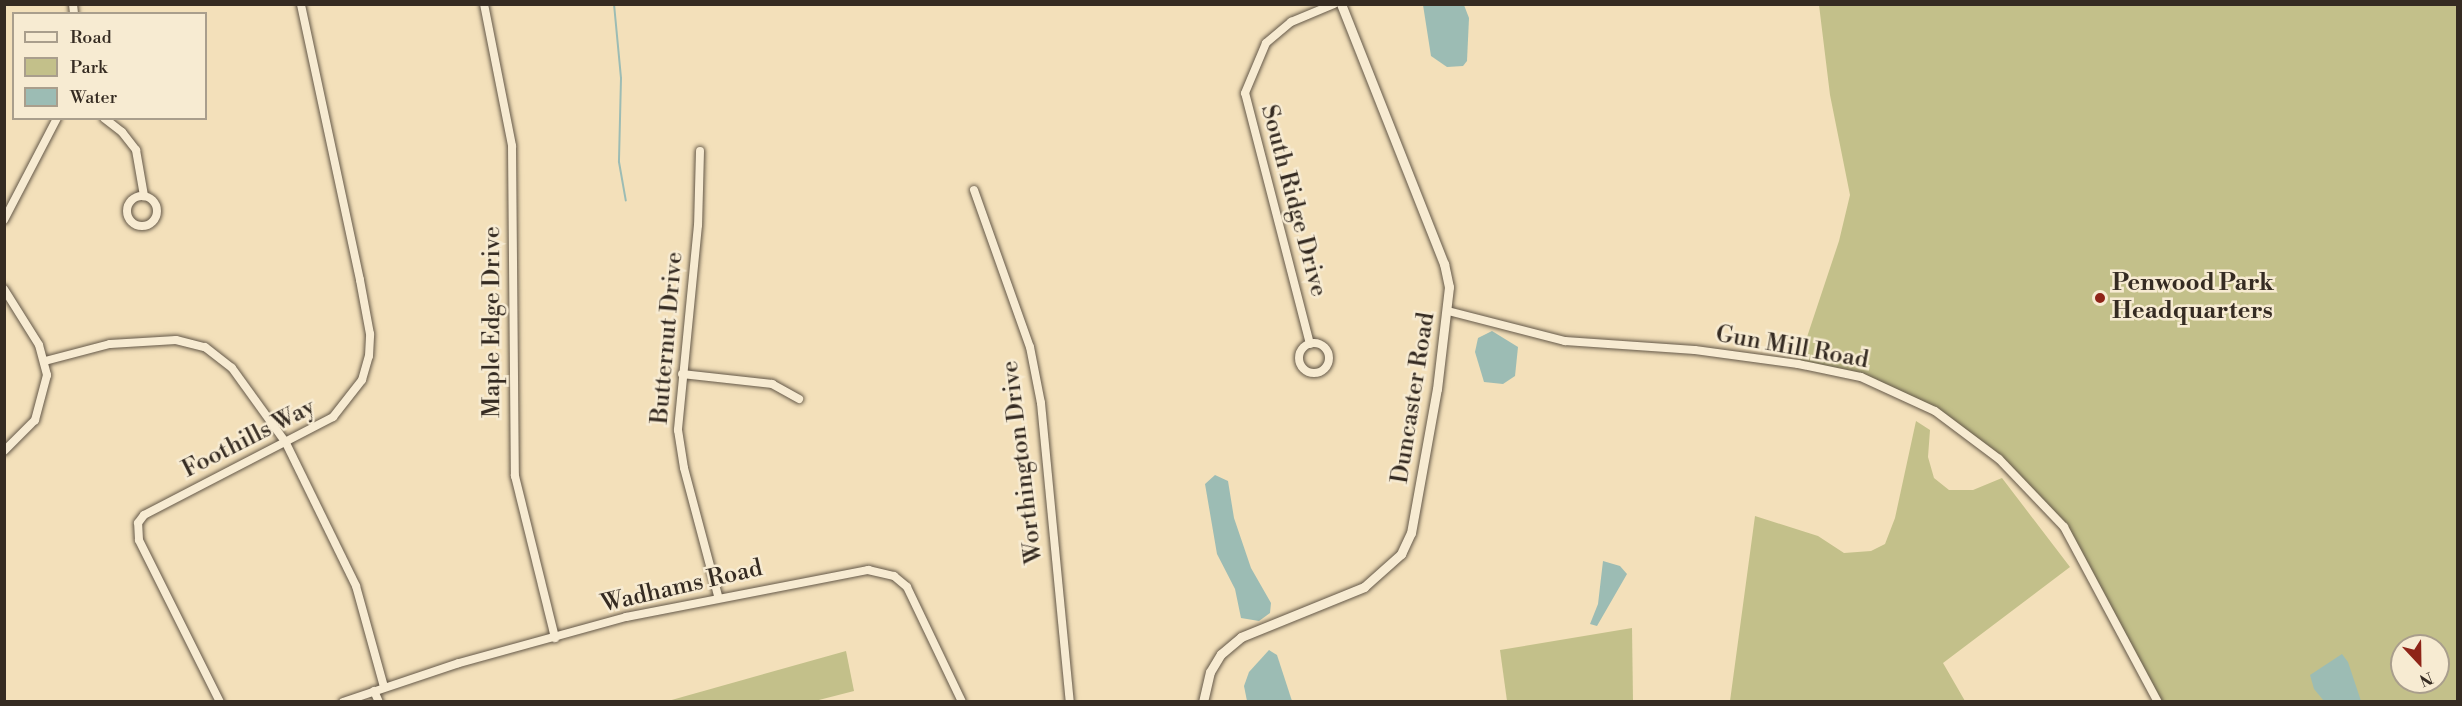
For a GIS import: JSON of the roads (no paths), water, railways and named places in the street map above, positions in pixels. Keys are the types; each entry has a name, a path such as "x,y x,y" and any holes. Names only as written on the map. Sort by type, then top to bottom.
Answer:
{"street":[{"name":"Foothills Way","path":"220,702 139,540 138,523 144,514 324,424 346,405 366,368 370,334 301,4"},
{"name":"Maple Edge Drive","path":"484,4 512,146 515,476 555,638"},
{"name":"South Ridge Drive","path":"1310,344 1245,93 1266,43 1291,22 1334,4"},
{"name":"Duncaster Road","path":"1203,702 1210,672 1221,654 1241,637 1364,587 1401,554 1411,533 1448,311 1449,287 1444,264 1341,4"},
{"path":"4,220 56,120"},
{"path":"107,120 122,132 136,150 144,196"},
{"name":"Butternut Drive","path":"700,151 698,225 682,374 680,445 718,597"},
{"name":"Worthington Drive","path":"974,190 1030,347 1041,403 1070,702"},
{"path":"4,289 45,361 42,406 25,433 4,451"},
{"name":"Gun Mill Road","path":"1448,311 1565,341 1695,350 1798,364 1862,377 1935,411 1999,459 2064,527 2158,702"},
{"path":"45,361 121,343 192,342 219,355 232,368 286,443 364,605 384,687"},
{"path":"682,374 772,384 799,399"},
{"name":"Wadhams Road","path":"344,702 384,687 555,638 718,597 868,570 894,576 911,595 962,702"},
{"path":"374,691 379,702"}],"water":[{"path":"1423,5 1464,5 1469,18 1467,61 1463,66 1447,67 1431,56"},
{"path":"1492,331 1518,347 1515,376 1503,384 1484,382 1475,352 1478,338"},
{"path":"1215,475 1228,481 1234,518 1251,568 1271,603 1270,613 1259,621 1241,618 1235,589 1217,554 1205,484"},
{"path":"1603,561 1620,566 1627,574 1597,626 1590,624 1598,604"},
{"path":"1269,650 1277,655 1292,701 1247,701 1244,686 1249,672"},
{"path":"2342,654 2348,662 2361,701 2324,701 2314,689 2310,675"}],"waterway":[{"path":"614,4 621,78 619,162 626,200"}],"place":[{"name":"Penwood Park Headquarters","path":"2100,298"}]}
